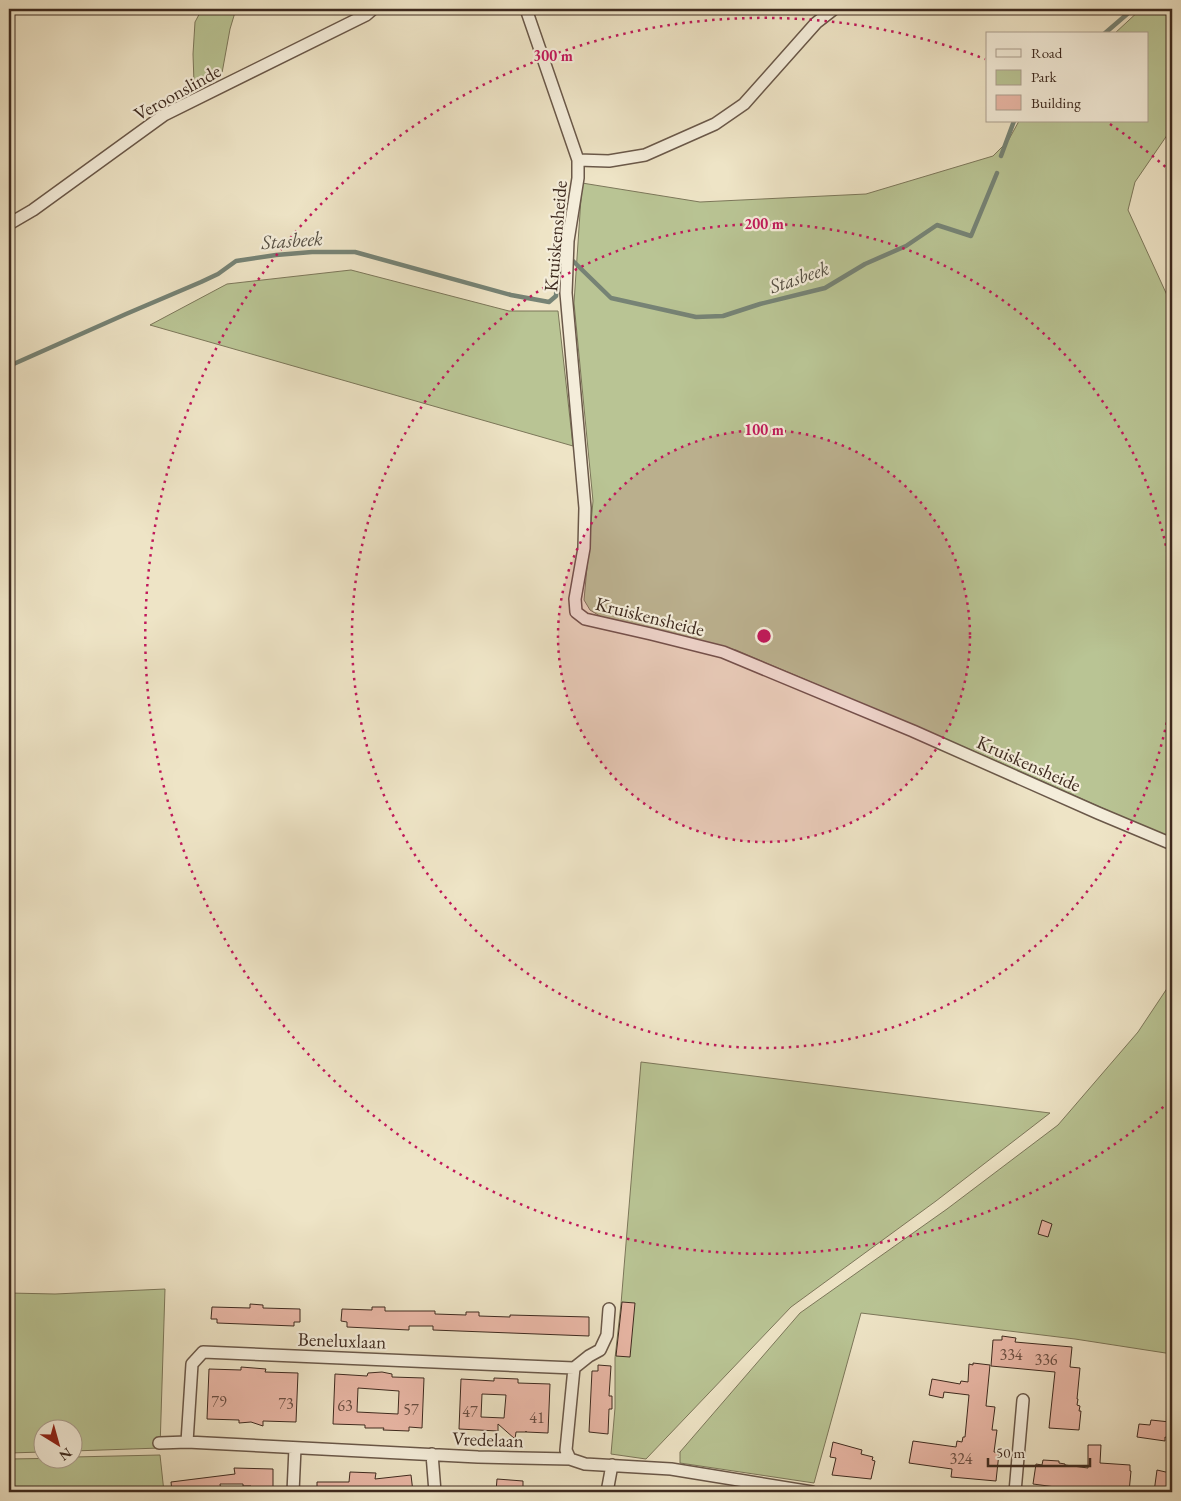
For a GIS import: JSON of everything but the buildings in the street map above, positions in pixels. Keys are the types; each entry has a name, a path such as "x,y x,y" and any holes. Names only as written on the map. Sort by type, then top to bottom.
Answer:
{"street":[{"name":"Veroonslinde","path":"9,224 32,210 164,115 366,15 373,9"},
{"name":"Kruiskensheide","path":"526,9 578,160 578,178 568,240 566,293 585,508 584,548 575,599 576,612 585,619 731,655 904,727 1172,844"},
{"path":"578,160 610,161 645,155 716,124 744,104 816,23 834,9"},
{"path":"570,1459 566,1450 574,1368 588,1356 600,1350 607,1335 609,1309"},
{"name":"Beneluxlaan","path":"187,1442 192,1364 203,1352 574,1368"},
{"path":"1015,1492 1023,1400"},
{"name":"Vredelaan","path":"160,1443 187,1442 478,1457 570,1459 585,1464 671,1469 812,1492"},
{"path":"293,1492 296,1448"},
{"path":"432,1454 434,1492"},
{"path":"607,1492 612,1465"}],"green space":[{"path":"202,9 236,9 230,29 222,73 194,83 195,22"},
{"path":"1141,9 1172,9 1172,128 1135,182 1128,210 1172,306 1172,839 999,762 736,650 603,618 590,610 584,600 593,501 574,303 582,183 700,202 866,194 993,156 1008,141 1018,122 1148,122 1148,32 1116,32"},
{"path":"351,270 509,311 558,311 573,446 150,325 227,284"},
{"path":"1172,981 1172,1354 1075,1339 861,1313 814,1483 680,1463 680,1452 800,1313 947,1209 1058,1125 1138,1032"},
{"path":"641,1062 1050,1113 936,1201 791,1307 646,1459 611,1454 615,1408 615,1358"},
{"path":"165,1289 160,1448 82,1451 82,1418 32,1418 32,1452 9,1453 9,1293 55,1294"},
{"path":"160,1455 164,1492 9,1492 9,1459 32,1459 32,1468 82,1468 82,1457"}],"waterway":[{"name":"Stasbeek","path":"1106,32 1133,9"},
{"name":"Stasbeek","path":"1001,156 1014,122"},
{"name":"Stasbeek","path":"572,260 611,298 696,317 723,316 760,304 825,288 865,264 906,246 937,225 971,236 997,173"},
{"name":"Stasbeek","path":"9,366 201,282 218,274 236,261 312,252 355,252 511,295 549,302 556,296 558,261"}]}
